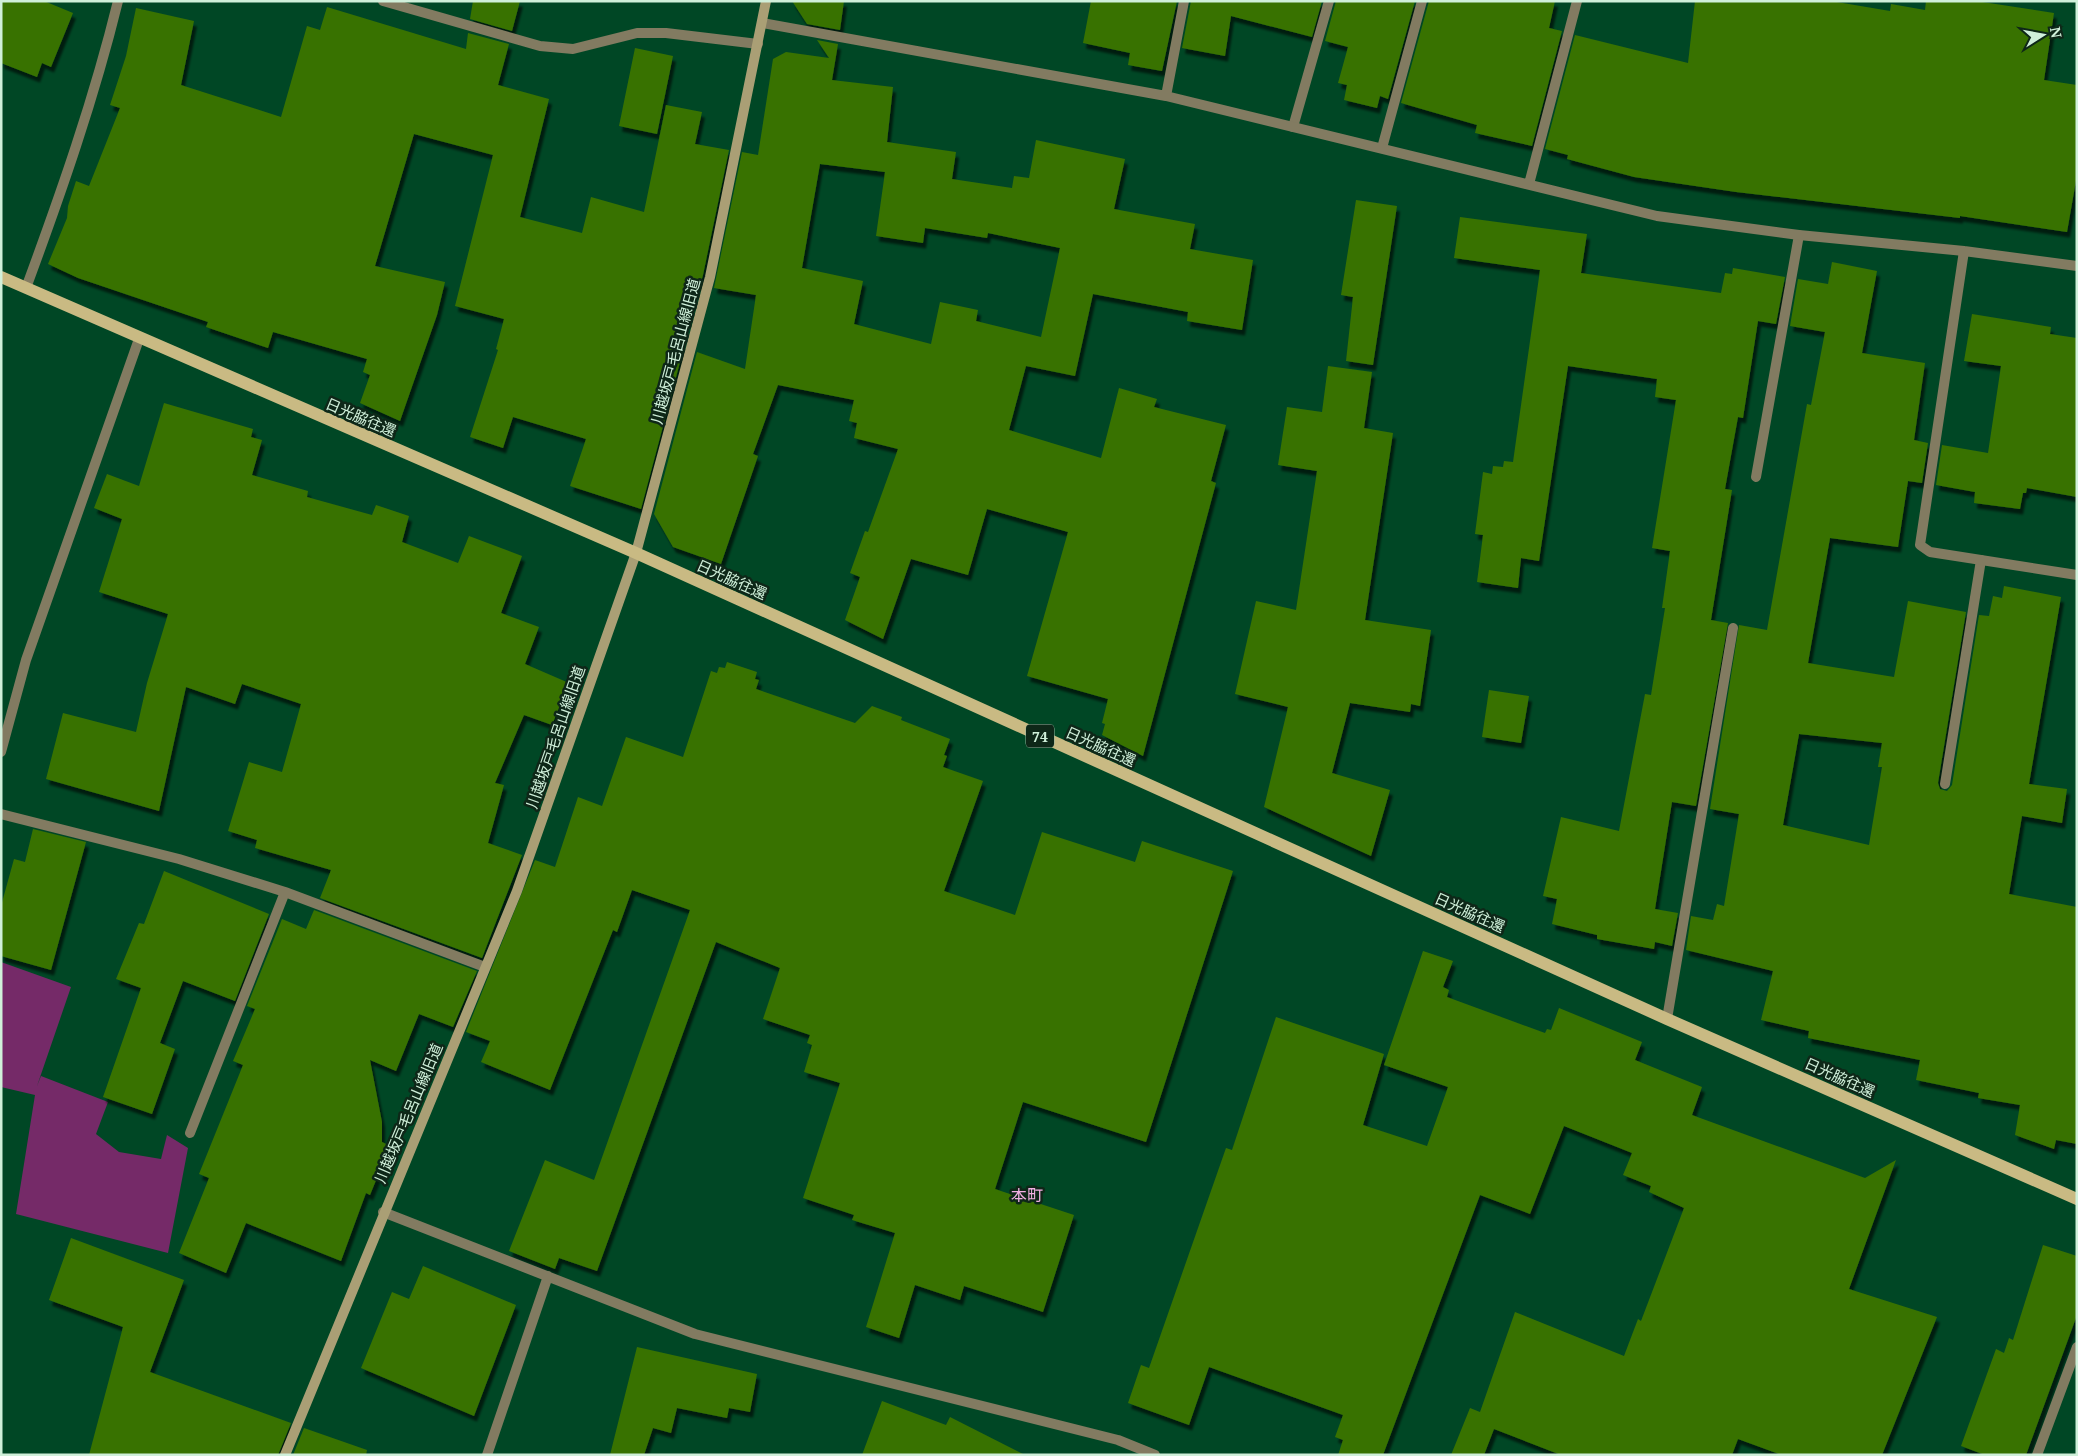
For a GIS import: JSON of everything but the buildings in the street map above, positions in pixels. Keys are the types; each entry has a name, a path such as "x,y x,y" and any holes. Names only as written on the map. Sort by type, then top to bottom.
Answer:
{"main road":[{"name":"日光脇往還","path":"1,277 139,339 636,553 1667,1019 2077,1199"}],"street":[{"path":"26,288 77,145 100,73 118,1"},
{"path":"383,1 540,46 573,49 637,33 666,32 758,44"},
{"name":"川越坂戸毛呂山線旧道","path":"285,1455 383,1212 517,891 636,553 710,277 766,1"},
{"path":"1166,96 1184,1"},
{"path":"1292,127 1329,1"},
{"path":"1382,148 1422,1"},
{"path":"1530,184 1577,1"},
{"path":"762,23 1166,96 1657,216 1799,235 1964,251 2077,266"},
{"path":"1756,477 1799,235"},
{"path":"1964,251 1920,545 1930,552 2077,575"},
{"path":"1,752 26,660 139,339"},
{"path":"1945,784 1981,560"},
{"path":"1667,1019 1733,628"},
{"path":"1,814 179,859 285,892 485,967"},
{"path":"190,1133 285,892"},
{"path":"383,1212 695,1334 1118,1440 1155,1455"},
{"path":"487,1455 548,1276"},
{"path":"2037,1455 2077,1347"}],"shaded area":[{"path":"1,962 71,987 37,1086 41,1076 108,1102 96,1134 119,1152 161,1159 167,1135 188,1148 168,1253 16,1214 35,1095 1,1087"}],"district":[{"name":"本町","path":"1027,1195"}]}
